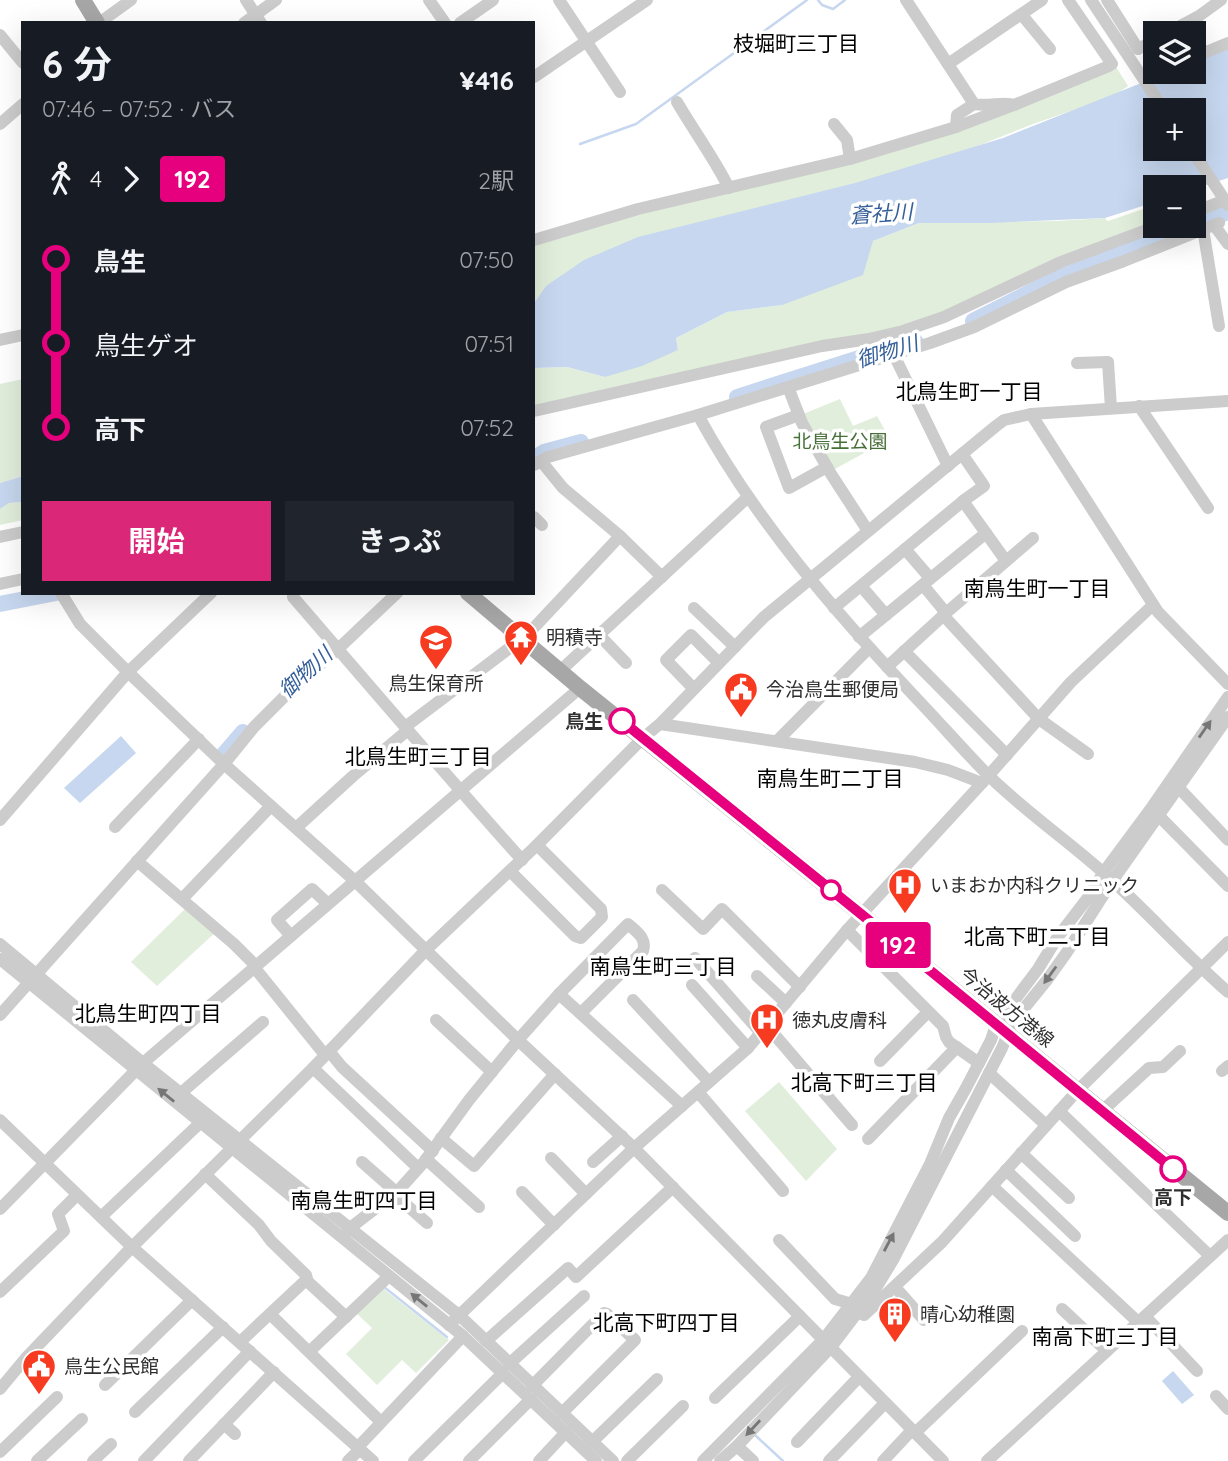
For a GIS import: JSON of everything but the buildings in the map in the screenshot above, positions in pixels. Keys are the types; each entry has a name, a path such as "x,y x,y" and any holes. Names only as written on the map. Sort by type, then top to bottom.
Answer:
{"main road":[{"path":"83,0 97,21"},
{"name":"今治波方港線","path":"470,595 580,688 1228,1213"}],"street":[{"path":"101,21 131,0"},
{"path":"246,0 258,19 276,0"},
{"path":"429,0 444,21"},
{"path":"463,21 493,0"},
{"path":"559,0 620,92"},
{"path":"535,76 647,0"},
{"path":"906,0 974,104 983,106 1010,102 1014,105"},
{"path":"948,64 1042,0"},
{"path":"535,240 638,209 850,159 956,127 1111,65 1068,0"},
{"path":"1091,0 1143,66"},
{"path":"1107,0 1138,49 1143,46"},
{"path":"1190,21 1221,0"},
{"path":"1022,15 1050,49"},
{"path":"0,36 21,61"},
{"path":"1206,52 1228,43"},
{"path":"677,102 729,188"},
{"path":"956,127 957,116 974,104"},
{"path":"0,124 21,106"},
{"path":"834,124 847,140 850,159"},
{"path":"1199,161 1224,199 1206,207"},
{"path":"1212,226 1228,244"},
{"path":"1212,226 1219,326"},
{"path":"662,577 538,463 548,457 698,415 894,355 974,327 1066,282 1212,226"},
{"path":"535,411 822,346 903,331 944,317 1060,262 1143,231"},
{"path":"0,340 21,335"},
{"path":"894,355 948,466"},
{"path":"1077,363 1108,362 1111,408"},
{"path":"788,387 799,415 827,467 868,531"},
{"path":"0,1389 25,1359 132,1247 313,1068 426,950 522,860 764,617 1004,420 1031,414 1228,401"},
{"path":"1139,407 1209,508"},
{"path":"1031,414 1158,612 1228,684"},
{"path":"698,415 748,498 810,579 986,779 1108,877 1228,992"},
{"path":"799,415 766,427 789,488 827,467"},
{"path":"834,608 984,486 962,454"},
{"path":"560,671 748,498"},
{"path":"963,501 1006,561"},
{"path":"0,537 21,532"},
{"path":"859,637 986,533"},
{"path":"296,828 406,729 522,639 620,537"},
{"path":"887,667 1032,538"},
{"path":"905,549 945,614 1039,719 1088,754"},
{"path":"0,584 21,579"},
{"path":"861,586 886,615"},
{"path":"62,595 80,624 128,672 224,764 355,881 518,1040 634,1147 941,1460"},
{"path":"0,820 128,672 209,595"},
{"path":"293,595 406,729 522,860"},
{"path":"0,1015 254,727 395,595"},
{"path":"449,1325 634,1147 748,1048 861,914 1071,682 1153,605"},
{"path":"694,608 735,647"},
{"path":"599,635 626,663"},
{"path":"694,689 666,660 691,635 719,663"},
{"path":"777,741 869,648"},
{"path":"904,651 1007,755"},
{"path":"0,1209 139,1067 580,688"},
{"path":"1108,877 1228,696"},
{"path":"855,1308 930,1164 948,1118 991,1040 1002,1029 1057,938 1090,895 1159,816 1228,717"},
{"path":"660,724 915,762 986,779"},
{"path":"115,827 199,739"},
{"path":"1178,787 1228,840"},
{"path":"182,899 271,806"},
{"path":"1159,816 1228,886"},
{"path":"510,871 575,936 581,937 603,918 601,909 537,845"},
{"path":"137,861 234,944 327,1053 426,1159"},
{"path":"291,936 276,920 312,889 328,904"},
{"path":"662,890 703,929 722,909 800,987"},
{"path":"346,1233 395,1193 426,1159 518,1040 628,923 642,937 645,946 643,951 581,1013"},
{"path":"847,930 943,1026 946,1037 979,1063"},
{"path":"779,1240 835,1299 864,1315 942,1242 1078,1090 1228,942"},
{"path":"0,944 32,978 139,1067 200,1123 235,1144"},
{"path":"695,958 852,1125"},
{"path":"0,959 32,978"},
{"path":"757,976 786,1003"},
{"path":"692,985 748,1048"},
{"path":"559,994 682,1106"},
{"path":"633,1000 709,1082"},
{"path":"880,1061 928,1012"},
{"path":"436,1020 492,1072"},
{"path":"181,1093 264,1022"},
{"path":"721,1461 737,1446 855,1308 876,1288 1002,1048 1002,1029"},
{"path":"868,1139 957,1048"},
{"path":"1102,1111 1149,1068 1163,1067 1181,1051"},
{"path":"139,1067 181,1093 235,1144 346,1233 460,1316 486,1341 531,1399 596,1461"},
{"path":"313,1068 426,1159 479,1207"},
{"path":"989,1073 1046,1125"},
{"path":"442,1138 474,1166 555,1074"},
{"path":"698,1092 783,1191"},
{"path":"1059,1111 1210,1256"},
{"path":"0,1120 132,1247 373,1461"},
{"path":"101,1217 200,1123"},
{"path":"593,1162 622,1136"},
{"path":"1021,1153 1069,1198"},
{"path":"551,1158 586,1194"},
{"path":"362,1162 427,1223"},
{"path":"1006,1170 1075,1236"},
{"path":"205,1174 259,1225 271,1241 306,1275 306,1280 346,1317"},
{"path":"992,1186 1197,1371"},
{"path":"486,1341 568,1268 576,1277 673,1187"},
{"path":"522,1192 554,1225"},
{"path":"0,1292 64,1231 58,1213 77,1195"},
{"path":"346,1233 389,1276 463,1336 532,1385 613,1461"},
{"path":"987,1461 1228,1240"},
{"path":"310,1352 389,1276"},
{"path":"144,1461 245,1347 270,1314 306,1280"},
{"path":"895,1287 924,1320"},
{"path":"414,1461 506,1368 584,1296"},
{"path":"105,1385 192,1300"},
{"path":"1062,1309 1107,1351"},
{"path":"532,1385 604,1313 635,1340 562,1413"},
{"path":"270,1314 381,1422"},
{"path":"715,1398 800,1316"},
{"path":"135,1412 223,1327"},
{"path":"883,1461 1022,1331"},
{"path":"348,1461 381,1422 463,1336"},
{"path":"703,1461 827,1343"},
{"path":"189,1461 274,1372"},
{"path":"797,1442 859,1377"},
{"path":"592,1442 657,1379"},
{"path":"1216,1396 1228,1409"},
{"path":"0,1452 57,1397"},
{"path":"469,1461 531,1399"},
{"path":"829,1461 885,1403"},
{"path":"628,1461 682,1406"},
{"path":"37,1461 82,1419"},
{"path":"224,1424 236,1434"},
{"path":"539,1461 566,1432"},
{"path":"93,1461 111,1444"},
{"path":"737,1446 753,1461"}],"green space":[{"path":"1116,67 1128,86 1115,95 957,154 865,181 670,230 546,286 535,302 535,245 640,213 822,170"},
{"path":"1143,209 1143,227 951,310 907,326 535,408 535,368 567,367 605,377 678,350 676,338 727,312 782,305 873,241 919,223 1105,218 1108,221"},
{"path":"21,379 21,477 0,483 0,384"},
{"name":"北鳥生公園","path":"840,399 853,426 877,416 890,439 833,470 803,414"},
{"path":"21,502 21,520 0,525 0,509 9,503"},
{"path":"187,907 217,931 157,986 131,962"},
{"path":"779,1082 837,1149 806,1181 745,1111"},
{"path":"381,1287 449,1340 416,1373 402,1360 377,1385 346,1354 372,1328 355,1312"}],"water":[{"name":"蒼社川","path":"1228,49 1228,178 1206,185 1206,175 1143,175 1143,206 1105,218 919,223 873,241 863,275 782,305 727,312 676,338 678,350 642,366 605,377 567,367 535,368 535,302 546,286 584,260 638,237 855,183 1003,138 1143,82 1206,84 1206,57"},
{"path":"21,477 21,502 9,503 0,509 0,483"},
{"path":"121,736 136,753 80,803 64,788"},
{"path":"1173,1371 1194,1395 1182,1404 1162,1381"}],"waterway":[{"path":"580,144 636,124 807,0"},
{"path":"818,0 822,5 833,9 845,0"},
{"name":"御物川","path":"973,321 1058,278 1228,212"},
{"name":"御物川","path":"737,397 916,342"},
{"name":"御物川","path":"535,457 544,452 581,442"},
{"path":"0,604 46,595"},
{"name":"御物川","path":"224,754 243,732"},
{"path":"384,1287 447,1337"},
{"path":"756,1436 783,1461"}],"bus line":[{"name":"192","path":"622,721 1173,1169"}],"place":[{"name":"明積寺","path":"521,667"},
{"name":"鳥生保育所","path":"436,671"},
{"name":"今治鳥生郵便局","path":"741,719"},
{"name":"鳥生","path":"622,721"},
{"name":"いまおか内科クリニック","path":"905,915"},
{"name":"徳丸皮膚科","path":"767,1050"},
{"name":"高下","path":"1173,1169"},
{"name":"晴心幼稚園","path":"895,1344"},
{"name":"鳥生公民館","path":"39,1396"}],"district":[{"name":"枝堀町三丁目","path":"796,43"},
{"name":"北鳥生町一丁目","path":"969,391"},
{"name":"南鳥生町一丁目","path":"1037,588"},
{"name":"北鳥生町三丁目","path":"418,756"},
{"name":"南鳥生町二丁目","path":"830,778"},
{"name":"北高下町二丁目","path":"1037,936"},
{"name":"南鳥生町三丁目","path":"663,966"},
{"name":"北鳥生町四丁目","path":"148,1013"},
{"name":"北高下町三丁目","path":"864,1082"},
{"name":"南鳥生町四丁目","path":"364,1200"},
{"name":"北高下町四丁目","path":"666,1322"},
{"name":"南高下町三丁目","path":"1105,1336"}]}
